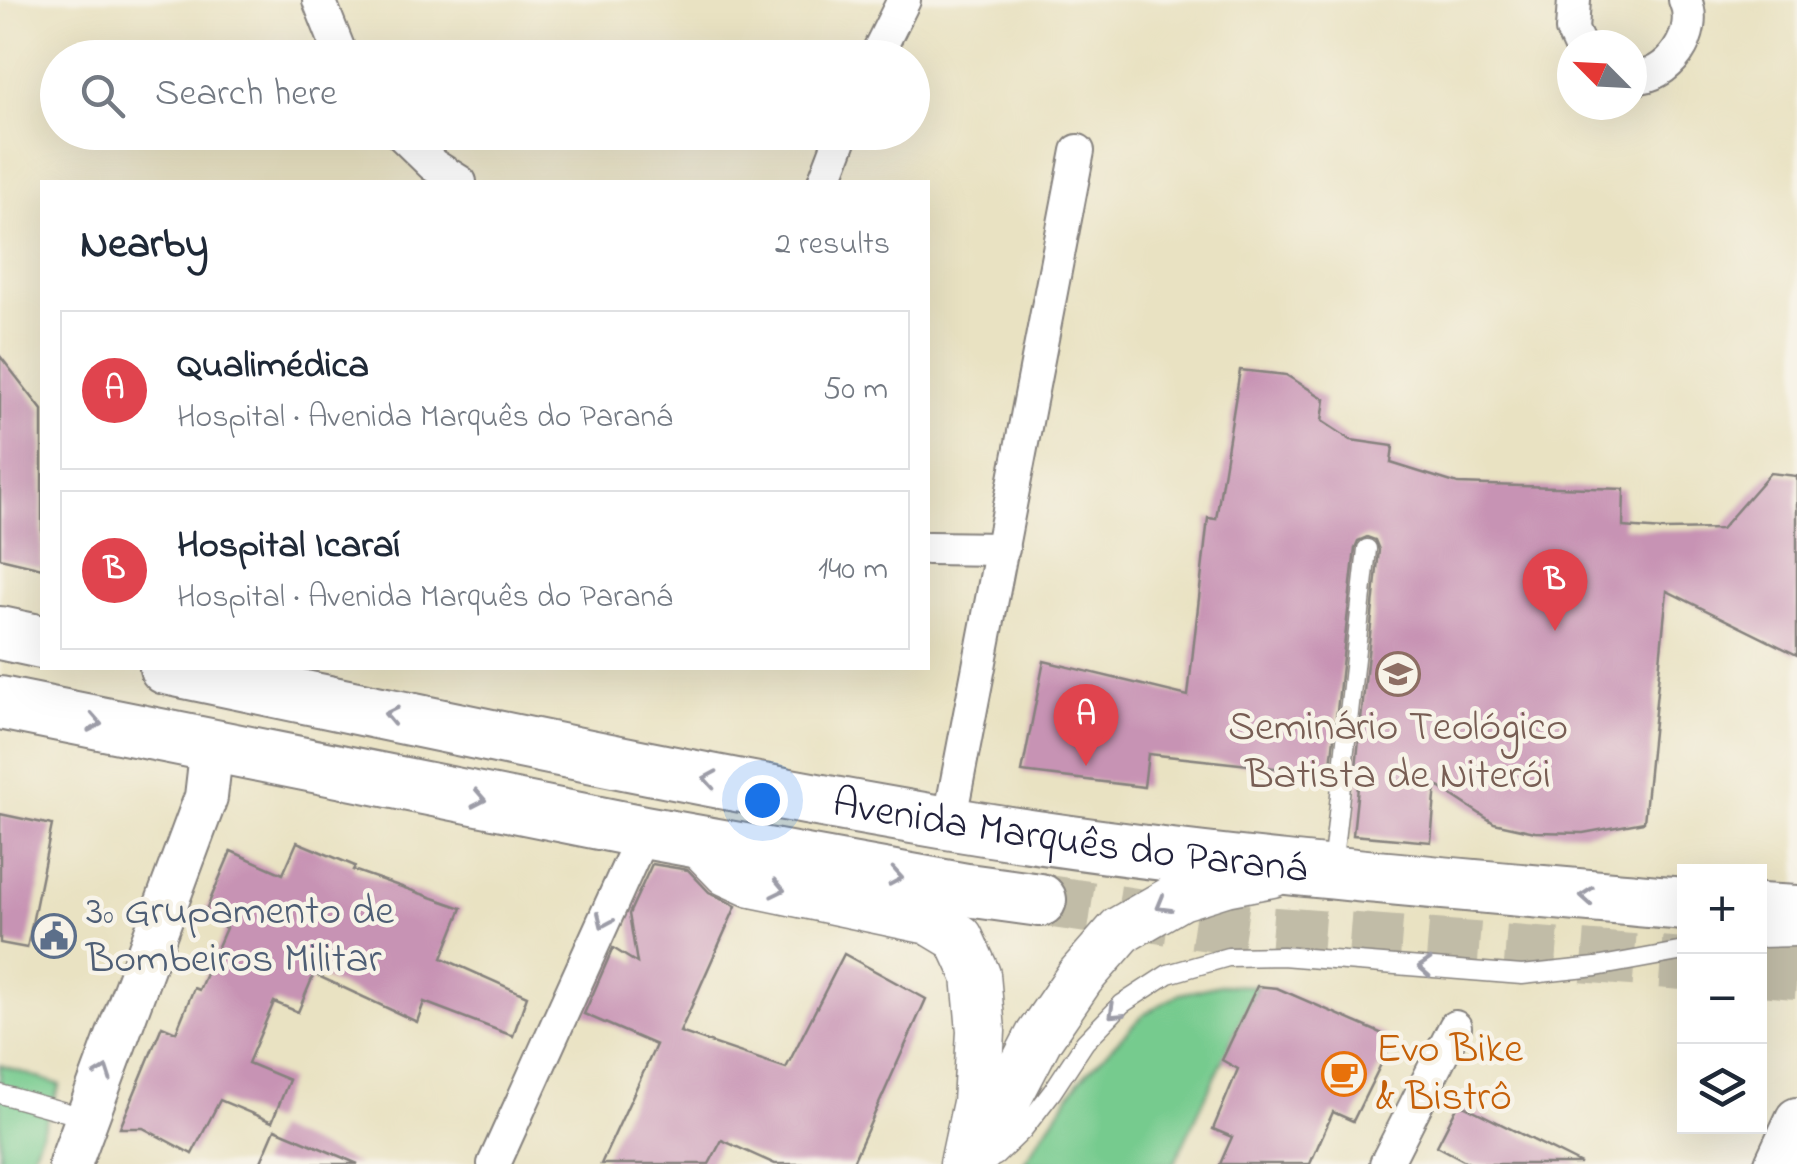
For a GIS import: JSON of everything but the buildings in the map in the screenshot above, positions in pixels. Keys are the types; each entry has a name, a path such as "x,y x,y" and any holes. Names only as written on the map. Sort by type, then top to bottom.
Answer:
{"main road":[{"path":"0,633 40,642"},
{"name":"Avenida Marquês do Paraná","path":"176,670 681,774 949,823 1311,872 1677,903"},
{"path":"212,746 228,680"},
{"path":"0,702 644,832 1040,900"},
{"path":"696,840 728,872 752,883 929,920 960,938 976,975 980,1031 977,1103 964,1164"},
{"path":"972,1164 1039,1037 1080,977 1121,930 1180,896 1225,882 1311,872"},
{"path":"1767,910 1797,912"}],"street":[{"path":"319,0 335,40"},
{"path":"885,40 904,0"},
{"path":"1572,30 1574,0"},
{"path":"1647,75 1668,64 1686,39 1688,8 1684,0"},
{"path":"419,150 457,180"},
{"path":"825,180 836,150"},
{"path":"949,823 1078,151"},
{"path":"930,548 1003,550"},
{"path":"70,1164 206,796 212,746"},
{"path":"494,1164 644,832"},
{"path":"1386,1164 1455,1027"},
{"path":"1776,1164 1797,1120"}],"lane":[{"path":"1311,872 1367,549"},
{"path":"1767,938 1797,937"},
{"path":"987,1164 1022,1131 1085,1042 1122,1004 1168,974 1228,956 1282,956 1522,975 1596,967 1677,951"},
{"path":"0,1094 88,1118"}],"green space":[{"path":"1220,985 1257,986 1174,1164 1023,1164 1079,1081 1144,1014 1180,994"},
{"path":"0,1065 60,1085 29,1164 0,1164"}],"tunnel":[{"path":"1040,900 1251,931 1677,963"},
{"path":"1767,971 1797,973"}],"place":[{"name":"Hospital Icaraí","path":"1555,631"},
{"name":"Seminário Teológico Batista de Niterói","path":"1398,674"},
{"name":"Qualimédica","path":"1086,766"},
{"name":"3º Grupamento de Bombeiros Militar","path":"54,936"},
{"name":"Evo Bike & Bistrô","path":"1344,1074"}]}
